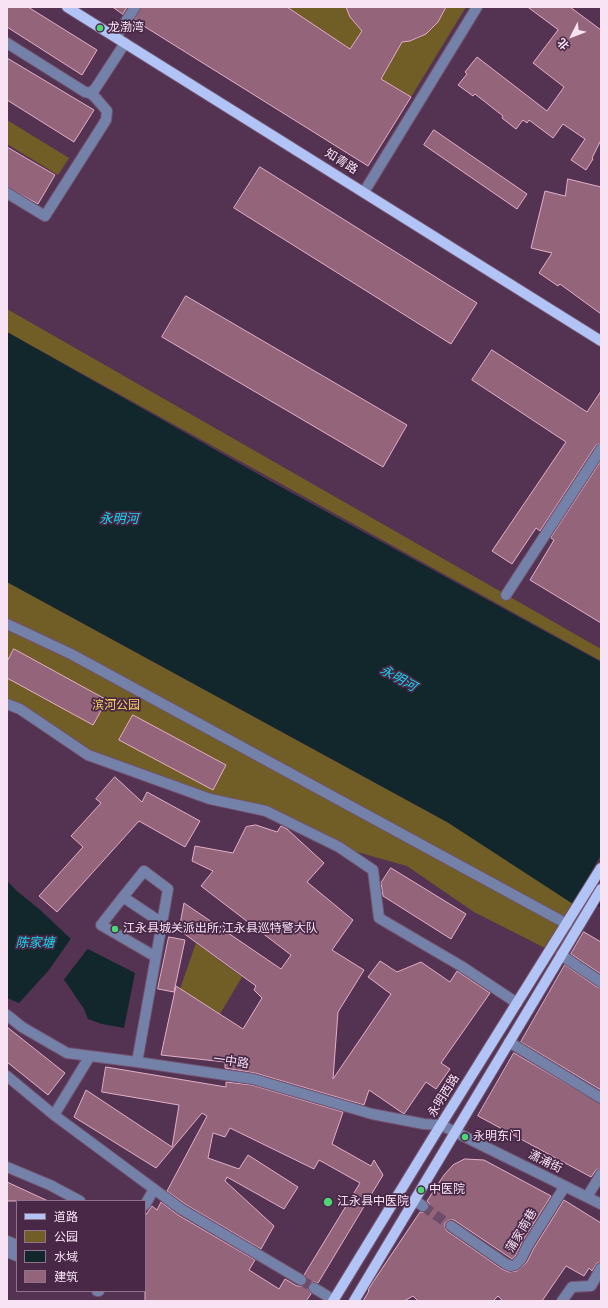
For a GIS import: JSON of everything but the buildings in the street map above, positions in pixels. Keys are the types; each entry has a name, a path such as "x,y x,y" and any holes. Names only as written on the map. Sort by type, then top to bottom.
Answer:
{"main road":[{"name":"知青路","path":"67,7 601,341"},
{"name":"永明西路","path":"334,1300 601,868"},
{"path":"354,1301 601,889"}],"street":[{"path":"116,37 135,7"},
{"path":"364,192 477,7"},
{"path":"7,43 85,92 90,93 107,111 106,120 45,216 7,193"},
{"path":"90,93 95,89 125,43"},
{"path":"506,595 601,449"},
{"path":"7,617 60,648 567,924"},
{"path":"7,624 60,648"},
{"path":"7,704 20,709 88,755 210,799 266,811 339,847 372,870 379,918 461,966 517,1003"},
{"path":"137,1062 156,957 168,889 144,871 101,925 156,957"},
{"path":"123,897 162,923"},
{"path":"561,955 601,982"},
{"name":"一中路","path":"7,1015 22,1027 67,1053 253,1079 372,1114 424,1124 441,1125 455,1132"},
{"path":"509,1042 601,1098"},
{"path":"54,1115 90,1056"},
{"path":"7,1076 54,1115 181,1209 301,1280"},
{"name":"潇浦街","path":"455,1132 601,1204"},
{"path":"7,1167 50,1185 78,1200"},
{"path":"587,1197 601,1174"},
{"name":"蒲家南巷","path":"451,1226 506,1264 511,1266 516,1265 565,1186"},
{"path":"146,1203 154,1189"},
{"path":"414,1200 423,1206"},
{"path":"562,1301 572,1287 591,1286 601,1268"},
{"path":"314,1288 334,1300"}],"green space":[{"path":"287,7 346,7 350,17 362,31 350,49"},
{"path":"446,7 466,7 411,97 392,85 375,88 402,42 410,41 429,31 438,21"},
{"path":"7,120 69,158 58,175 7,144"},
{"path":"7,309 601,649 601,661 7,332"},
{"name":"滨河公园","path":"7,582 447,822 578,905 549,950 474,912 407,866 339,847 266,811 210,799 88,755 7,704"},
{"path":"196,943 242,977 220,1014 180,989"}],"water":[{"name":"永明河","path":"7,332 272,482 601,662 601,906 588,908 573,904 447,822 7,582"},
{"name":"陈家塘","path":"7,881 71,939 135,973 124,1028 102,1024 88,1019 84,1009 65,981 49,970 19,1003 7,998"}],"pier":[{"path":"601,855 601,903 573,904"},
{"path":"72,937 89,947 62,982 49,970"}],"tunnel":[{"path":"423,1206 451,1226"},
{"path":"301,1280 314,1288"}],"place":[{"name":"龙渤湾","path":"100,28"},
{"name":"江永县城关派出所;江永县巡特警大队","path":"115,929"},
{"name":"永明东门","path":"465,1137"},
{"name":"中医院","path":"421,1190"},
{"name":"江永县中医院","path":"328,1202"}]}
